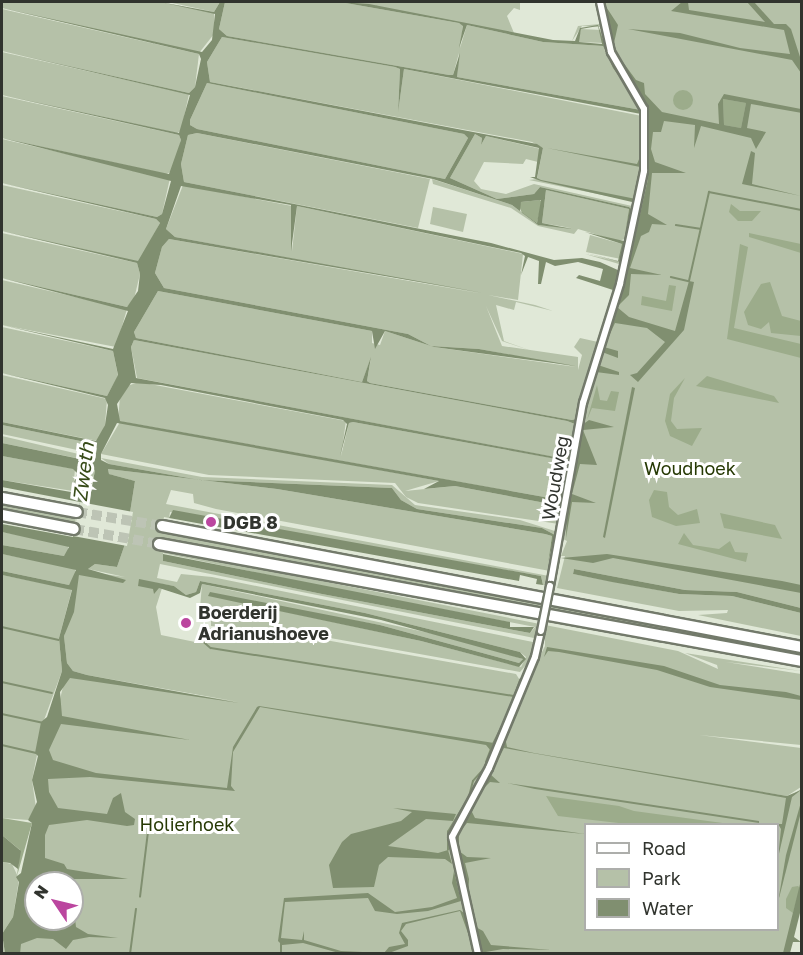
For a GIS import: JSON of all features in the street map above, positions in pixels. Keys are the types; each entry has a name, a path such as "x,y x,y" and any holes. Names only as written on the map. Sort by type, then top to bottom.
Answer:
{"highway":[{"path":"2,498 77,513"},
{"path":"2,515 74,528"},
{"path":"162,526 801,647"},
{"path":"159,544 450,599 801,661"},
{"path":"450,599 578,629 801,667"}],"street":[{"name":"Woudweg","path":"478,954 452,837 489,768 535,657 542,631 583,403 620,284 645,162 644,109 611,52 600,2"}],"green space":[{"path":"2,2 160,2 214,13 214,34 199,53 2,8"},
{"path":"168,2 220,2 214,12"},
{"path":"225,2 340,2 459,23 463,25 460,48 467,25 543,42 603,46 609,60 639,104 612,58 638,98 644,113 644,162 637,202 529,180 537,179 543,148 532,142 210,82 207,62 222,37 395,67 400,69 398,113 404,69 642,116 641,110 457,77 459,53 453,75 449,75 227,36 219,29"},
{"path":"347,2 520,2 520,10 514,8 507,16 514,33"},
{"name":"Woudhoek","path":"604,2 801,2 801,608 737,592 685,590 574,569 573,574 679,594 732,596 801,613 801,636 698,615 727,613 728,610 679,611 557,588 565,556 561,556 567,541 561,538 567,498 572,492 587,404 601,350 625,285 650,165 651,109 615,54"},
{"path":"2,9 199,54 195,87 189,93 2,51"},
{"path":"600,24 612,57 604,43 578,42 581,29 601,30 600,27 582,26 572,41 578,26"},
{"path":"2,52 189,94 181,131 177,133 2,95"},
{"path":"207,83 464,134 468,138 445,179 197,129 190,125 190,120"},
{"path":"2,96 179,135 181,140 173,171 166,174 2,138"},
{"path":"197,133 430,179 418,228 184,182 181,164 188,135"},
{"path":"475,134 482,138 481,145 486,136 541,149 538,162 526,159 523,164 484,162 474,181 481,189 506,194 534,184 635,208 623,261 619,264 585,254 621,262 633,214 629,207 540,187 534,194 497,199 450,178"},
{"path":"2,139 170,178 162,214 157,217 2,183"},
{"path":"432,179 512,205 538,225 571,228 542,223 546,190 629,209 625,239 618,241 578,229 574,234 538,226 511,208 433,184"},
{"path":"2,185 156,219 160,223 139,262 2,231"},
{"path":"183,185 292,206 292,251 297,206 523,254 518,300 488,295 553,311 516,302 514,310 496,305 504,341 529,350 578,357 578,370 582,355 574,347 580,338 598,342 559,524 418,503 406,497 395,483 209,475 101,454 120,422 439,481 405,491 455,486 556,505 555,520 559,520 570,460 137,378 131,347 134,340 567,421 575,424 572,451 586,378 576,419 572,420 370,383 367,381 371,358 362,382 136,338 134,332 158,291 372,331 372,343 380,345 385,331 434,347 576,367 479,349 431,346 408,334 164,288 155,273 162,247 169,239 484,294 175,237 166,229","holes":["486,306 502,341 529,350 502,346"]},
{"path":"433,207 467,214 463,232 430,224"},
{"path":"2,233 137,263 140,274 134,299 127,307 2,278"},
{"path":"590,235 622,244 621,259 586,252"},
{"path":"2,280 127,309 116,347 2,325"},
{"path":"2,327 113,351 118,376 107,396 2,373"},
{"path":"2,375 107,399 105,425 98,441 2,422"},
{"path":"139,382 346,421 341,456 349,423 353,422 568,461 561,500 118,421 120,396 127,386"},
{"path":"2,425 90,443 97,447 96,454 2,434"},
{"path":"2,436 87,456 86,460 2,443"},
{"path":"2,456 75,469 73,491 2,480"},
{"name":"Holierhoek","path":"101,458 202,477 392,485 415,505 520,520 558,532 550,571 216,509 194,503 193,494 171,490 166,504 549,576 547,586 543,585 541,576 170,512 169,518 164,517 161,533 801,653 158,549 678,651 718,669 717,665 685,653 801,671 726,662 801,674 801,745 699,735 801,748 801,787 787,796 696,781 789,797 801,789 801,891 785,953 13,954 24,887 24,931 84,931 84,871 27,871 43,771 66,674 239,702 87,675 73,671 67,663 64,636 79,574 83,571 125,577 88,569 95,564 117,567 125,544 135,481 109,474 108,469 198,480 109,464","holes":["201,480 392,488 401,500 417,509 542,528 555,535 548,563 552,536 545,534 277,489","163,553 535,627 530,633 322,594 163,561","160,564 534,638 539,627 545,628 545,646 495,747 521,682 516,674 275,631 201,628 200,643 161,635 156,607 163,585 139,580 174,586 186,595 196,592 200,581 365,613 520,652 526,657 521,667 421,641 207,595 380,625 519,663 523,659 462,640 202,584 200,608 211,609 211,626 280,629 520,672 532,658 533,642 212,577 181,574 177,582 157,578"]},
{"path":"84,468 95,470 89,498 80,495"},
{"path":"2,504 76,517 75,524 2,511"},
{"path":"2,532 68,544 68,554 64,556 2,545"},
{"path":"2,554 74,568 76,572 69,585 2,571"},
{"path":"2,575 72,589 59,638 62,671 44,720 32,780 36,808 28,820 2,818"},
{"path":"2,862 12,864 19,879 13,917 2,934"},
{"path":"2,934 5,953 2,954"}],"shaded area":[{"path":"683,90 690,93 693,100 690,107 683,110 676,107 673,100 676,93"},
{"path":"723,99 746,103 741,128 724,125"},
{"path":"540,200 542,202 537,223 522,213 519,206 521,202"},
{"path":"731,204 740,211 761,211 752,221 738,221 729,212"},
{"path":"749,233 801,244 801,253 749,237"},
{"path":"740,244 748,247 734,328 801,344 801,358 727,339"},
{"path":"770,282 782,316 801,321 801,336 771,333 769,322 761,329 748,325 744,312 761,284"},
{"path":"669,285 676,286 672,311 641,305 642,296 666,301"},
{"path":"707,376 774,396 779,403 696,386"},
{"path":"685,378 674,398 671,421 677,429 702,428 692,446 670,436 665,421 670,394"},
{"path":"597,385 600,400 607,401 611,391 619,392 615,411 592,408 587,420"},
{"path":"654,490 667,492 669,507 678,515 697,509 700,523 676,526 652,517 649,500"},
{"path":"720,513 775,525 782,539 724,528"},
{"path":"684,533 693,545 719,549 730,541 735,552 748,553 746,562 678,544"},
{"path":"546,796 723,823 618,823 558,816"},
{"path":"2,818 32,823 17,876 20,850 2,835"},
{"path":"792,887 800,888 793,913 786,908 786,899"}],"water":[{"name":"Zweth","path":"160,2 214,12 220,2 225,2 219,29 227,36 449,75 453,75 460,53 457,77 641,110 641,114 404,69 398,113 400,69 395,67 222,37 207,62 210,82 537,144 543,148 537,178 541,180 636,199 640,167 547,148 637,164 642,152 636,201 632,202 541,181 530,177 535,177 539,148 486,136 481,145 482,138 475,134 450,178 497,199 534,194 540,187 629,207 633,211 620,262 586,253 618,261 622,244 585,232 624,241 629,209 546,190 542,223 572,229 538,225 512,205 433,179 197,133 188,135 181,164 184,182 491,243 554,260 582,258 600,262 620,271 610,300 613,290 576,278 579,275 600,281 603,269 578,262 555,266 546,262 541,284 538,284 539,261 528,257 521,275 525,256 521,253 297,206 291,251 291,205 181,186 166,229 175,237 484,293 169,239 162,247 155,273 164,288 408,334 431,346 479,349 576,366 434,347 385,331 375,349 372,331 158,291 134,332 136,338 362,382 371,357 367,381 370,383 572,420 576,419 586,378 572,451 575,424 567,421 134,340 131,347 136,378 571,460 559,518 555,520 556,505 455,486 424,489 439,481 117,423 101,454 101,460 109,464 198,480 108,469 109,474 135,481 125,544 117,567 95,564 88,569 126,580 123,583 79,575 74,612 64,636 67,663 73,671 87,675 239,703 70,678 60,692 62,716 190,740 61,724 49,750 53,760 96,773 227,788 233,747 259,706 494,743 491,751 486,745 260,707 233,752 231,786 235,791 90,777 48,779 49,792 58,808 107,814 113,798 121,793 125,812 135,819 134,825 127,826 87,820 49,825 45,835 45,858 64,864 67,869 79,871 24,871 24,931 83,931 88,934 118,938 89,937 73,940 66,949 53,939 37,938 21,944 20,954 5,953 2,934 13,917 19,882 16,877 21,873 32,823 28,820 37,802 32,780 38,756 35,753 41,722 47,717 62,671 59,638 72,590 2,575 2,571 69,585 76,570 2,554 2,545 64,556 69,547 2,532 2,524 73,537 80,502 2,487 2,480 71,492 77,473 73,469 2,456 2,443 90,461 95,459 97,448 90,443 2,425 2,422 96,441 105,425 108,405 105,398 2,373 107,396 118,375 113,351 2,325 113,349 128,311 2,278 127,307 138,291 140,274 137,263 2,231 138,261 160,223 156,219 2,183 157,217 162,214 171,181 2,138 169,174 181,140 179,135 2,95 179,133 190,95 2,51 189,93 195,87 201,59 199,54 2,8 202,52 212,40 215,14","holes":["207,83 464,134 468,138 445,179 197,129 190,125 190,120","541,200 537,223 520,211 521,202","131,383 161,385 343,420 347,424 340,456 349,423 353,422 567,461 561,500 120,421 117,404","85,468 95,470 90,498 80,495"]},
{"path":"340,2 369,4 553,40 575,41 580,28 598,25 610,60 639,104 613,68 603,46 543,42 467,25 459,48 463,26 459,23","holes":["598,26 602,44 579,42 581,29"]},
{"path":"603,2 618,25 614,43 617,54 636,80 644,83 645,94 662,112 719,124 718,104 724,94 801,109 802,113 751,104 747,128 766,132 756,149 751,138 701,126 694,148 695,125 664,121 661,132 653,132 651,149 655,162 686,173 652,173 648,214 667,225 652,224 649,232 641,236 630,268 662,275 631,274 629,295 617,307 629,317 675,331 689,281 694,282 684,330 638,382 630,375 637,373 665,342 647,328 615,323 604,347 618,351 618,358 602,352 628,268 648,179 649,149 646,103 617,60","holes":["723,99 746,103 741,128 724,125"]},
{"path":"682,2 688,2 689,10 765,22 747,2 754,2 774,24 786,24 791,29 801,60 801,73 792,60 628,29 680,33 740,48 790,54 784,30 671,11"},
{"path":"751,151 755,153 752,184 801,196 742,184"},
{"path":"598,365 619,372 619,375 596,372"},
{"path":"632,387 635,388 605,538 603,537"},
{"path":"589,420 614,427 583,430 597,465 580,464 572,494 596,503 572,502 566,538 567,505 582,425"},
{"path":"201,480 392,488 401,500 417,509 542,528 555,535 548,563 552,536 545,534 277,489"},
{"path":"173,510 541,576 543,585 536,584 537,579 520,575 519,581 169,518"},
{"path":"163,554 510,622 510,627 534,627 530,633 322,594 163,561"},
{"path":"607,554 782,581 801,585 801,593 613,558 593,563 561,558"},
{"path":"574,569 685,590 737,592 801,608 801,613 732,596 679,594 612,582 573,574"},
{"path":"139,579 174,586 186,595 196,592 200,581 365,613 520,652 526,659 519,667 421,641 208,596 210,592 380,625 519,663 523,659 381,620 202,584 200,593 190,598 159,588 154,594 153,589 138,586"},
{"path":"547,647 664,666 720,685 786,692 801,696 801,700 710,687 657,670 559,652 548,651 544,657"},
{"path":"505,737 507,747 534,753 787,796 801,790 792,797 779,854 781,829 779,824 782,824 786,798 504,748 495,766"},
{"path":"490,774 500,783 490,782 481,791 472,812 475,818 584,834 467,823 459,833 459,851 467,857 491,858 465,863 469,879 468,901 454,840"},
{"path":"507,783 759,821 759,823 535,789"},
{"path":"801,802 801,812 779,898 786,855"},
{"path":"393,808 456,814 453,821 426,819 388,846 438,853 448,850 452,864 445,859 388,857 379,865 374,887 333,888 329,865 342,842 351,834 401,821 412,812"},
{"path":"2,835 21,851 18,869 10,863 2,862"},
{"path":"454,871 461,901 428,911 397,914 375,911 368,898 285,902 281,938 302,940 304,931 304,940 341,951 384,953 339,953 303,943 282,945 278,941 284,898 368,893 395,912 432,907 457,898 452,883"},
{"path":"84,872 128,879 84,879"},
{"path":"801,880 801,909 794,937 801,942 793,942 790,953 783,953"},
{"path":"460,910 464,913 475,953 460,911 406,924 401,931 408,940 408,946 384,953 389,947 405,944 399,933 402,923"},
{"path":"474,926 483,931 491,945 551,950 503,949 480,953"}],"pier":[{"path":"80,502 133,512 127,546 73,536"}],"waterway":[{"path":"671,277 689,281 709,192 802,210"},
{"path":"676,225 700,229"},
{"path":"2,627 59,640"},
{"path":"204,642 211,648 513,696"},
{"path":"510,708 520,680"},
{"path":"2,682 52,693"},
{"path":"2,714 41,722"},
{"path":"493,744 507,716"},
{"path":"2,745 36,753"},
{"path":"486,762 491,749"},
{"path":"448,850 448,832 469,797 473,781 483,770"},
{"path":"140,897 149,824 191,829"},
{"path":"130,954 136,909"},
{"path":"281,944 281,954"}],"tunnel":[{"path":"77,512 162,526"},
{"path":"74,529 159,544"}],"place":[{"name":"DGB 8","path":"211,522"},
{"name":"Boerderij Adrianushoeve","path":"186,623"}]}
